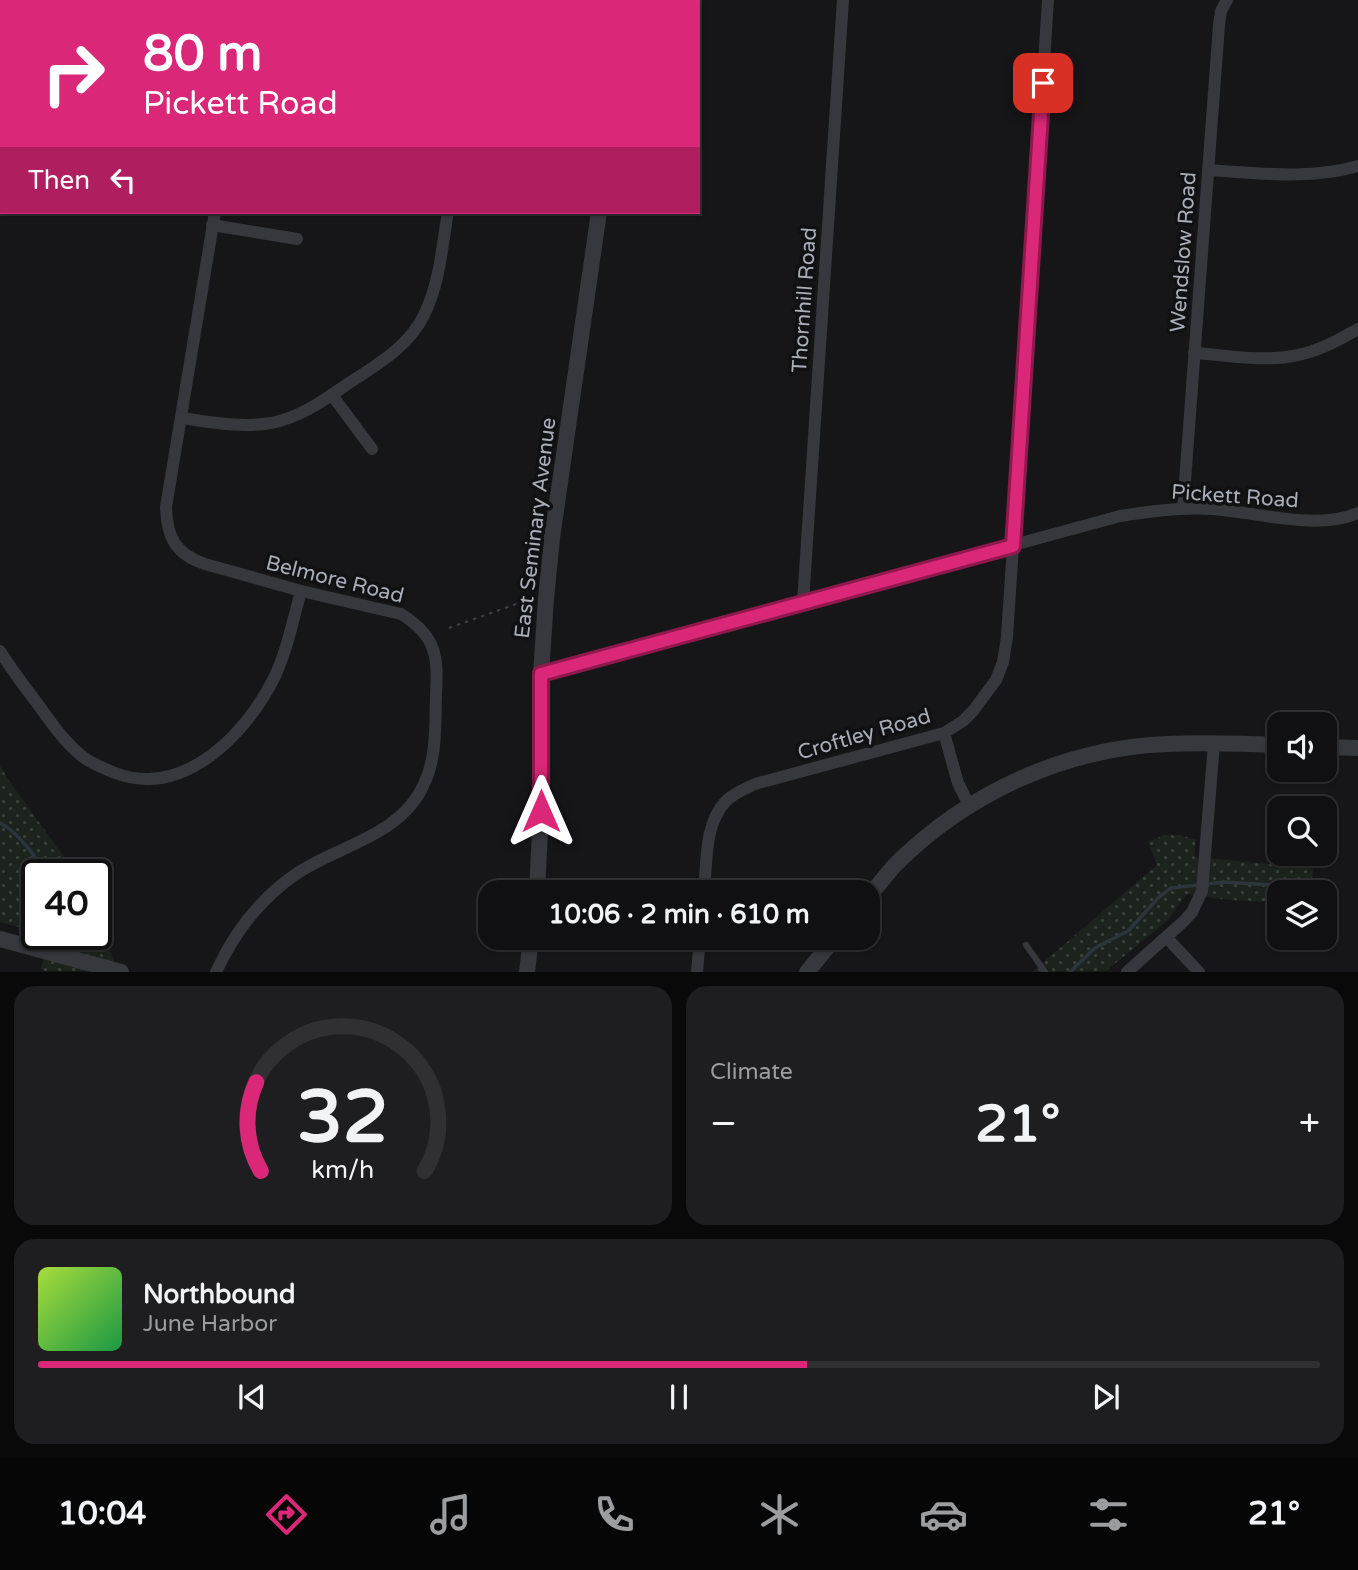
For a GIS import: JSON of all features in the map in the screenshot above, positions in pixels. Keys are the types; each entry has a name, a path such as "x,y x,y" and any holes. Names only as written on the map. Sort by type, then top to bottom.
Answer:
{"street":[{"name":"Thornhill Road","path":"803,602 843,0"},
{"name":"Croftley Road","path":"705,880 711,826 726,801 739,791 755,784 943,733 973,711 996,680 1003,662 1007,637 1048,0"},
{"name":"Wendslow Road","path":"1183,508 1219,25 1227,0"},
{"path":"1208,170 1296,175 1325,173 1358,166"},
{"path":"181,418 233,425 271,423 288,419 332,395 395,351 424,317 437,281 448,214"},
{"name":"East Seminary Avenue","path":"538,880 541,811 541,674 545,612 552,538 598,214"},
{"path":"214,218 297,239"},
{"name":"Belmore Road","path":"214,218 166,507 168,530 177,547 191,559 301,591 401,614 412,620 430,641 437,669 433,752 430,770 418,797 394,822 298,873 264,901 235,936 216,971"},
{"path":"1194,353 1264,358 1292,356 1321,348 1358,329"},
{"path":"332,395 372,449"},
{"name":"Pickett Road","path":"541,674 1120,516 1183,508 1310,520 1339,519 1358,513"},
{"path":"0,651 54,727 84,758 122,775 142,779 167,777 209,757 246,722 262,699 284,654 301,591"},
{"path":"943,733 962,792 969,805"},
{"path":"880,883 921,841 969,805 1007,784 1044,769 1081,756 1124,748 1166,744 1267,746"},
{"path":"1127,971 1192,912 1202,891 1214,744"},
{"path":"1337,747 1358,748"},
{"path":"1166,937 1199,971"},
{"path":"0,939 121,971"},
{"path":"527,971 530,950"},
{"path":"697,971 699,950"},
{"path":"807,971 825,950"}],"lane":[{"path":"1026,945 1045,971"}],"path":[{"path":"449,628 531,599"}],"shaded area":[{"path":"0,766 65,859 21,859 21,928 0,922"},
{"path":"1164,835 1180,835 1196,840 1194,857 1267,864 1267,866 1313,868 1312,880 1267,880 1267,902 1187,894 1168,920 1106,971 1032,972 1157,865 1148,842"},
{"path":"46,950 109,950 118,971 43,971 41,968"}],"waterway":[{"path":"0,823 20,839 36,859"},
{"path":"1070,972 1095,948 1128,931 1159,897 1171,888 1224,882 1267,885"},
{"path":"77,950 79,956"}],"route":[{"path":"541,811 541,674 1013,546 1043,83"}]}
